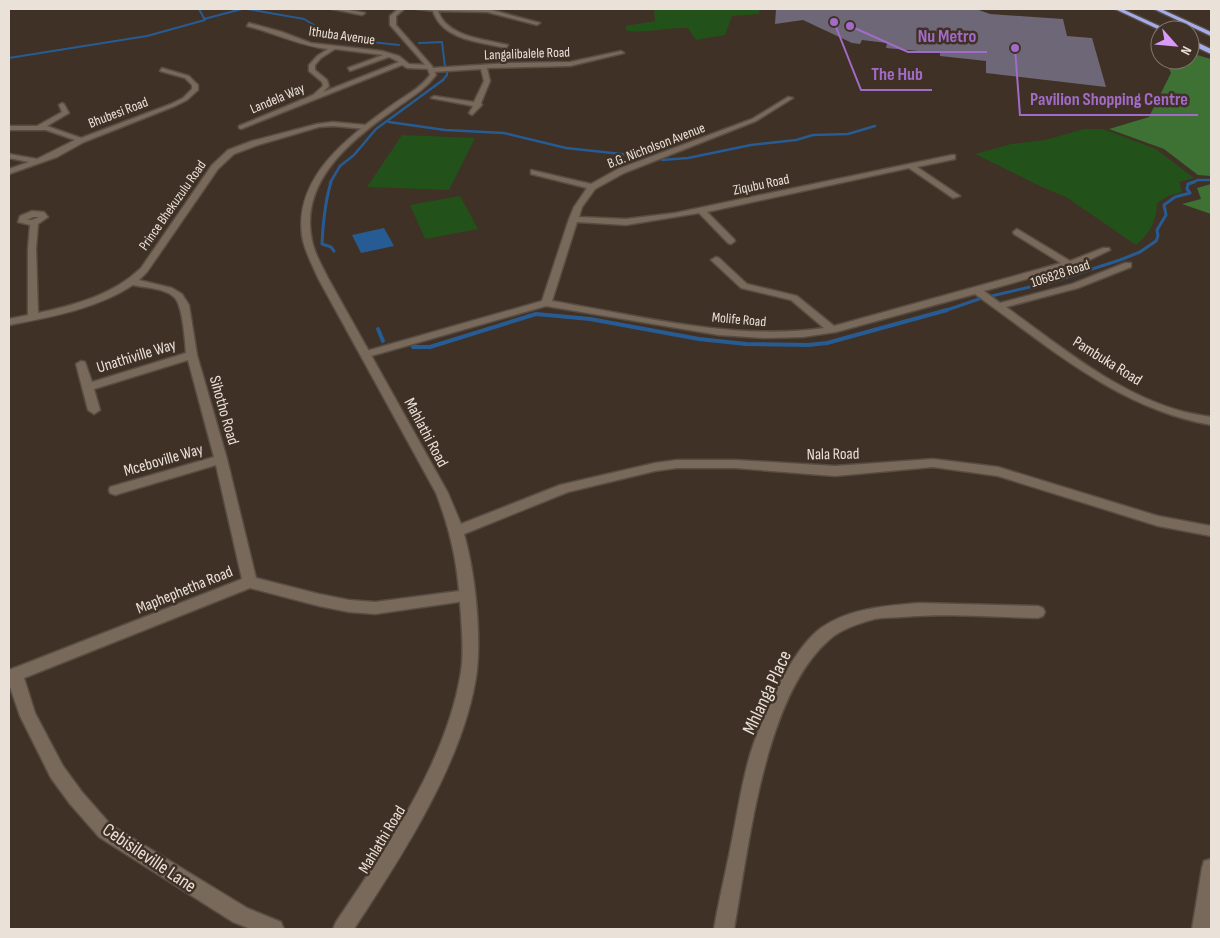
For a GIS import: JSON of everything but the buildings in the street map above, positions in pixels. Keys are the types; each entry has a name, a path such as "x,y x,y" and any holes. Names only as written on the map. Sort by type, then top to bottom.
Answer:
{"highway":[{"path":"1118,9 1150,23"},
{"path":"1158,9 1211,30"},
{"path":"1167,11 1211,34"}],"street":[{"path":"335,9 363,14"},
{"path":"401,9 393,16 393,25 431,68"},
{"path":"420,9 478,9 537,23"},
{"path":"435,9 438,20 445,28 506,46"},
{"name":"Ithuba Avenue","path":"249,25 280,33 310,46 388,54 413,67 431,68"},
{"name":"Landela Way","path":"241,127 304,100 324,88 325,81 312,71 312,65 315,60 332,49"},
{"name":"Langalibalele Road","path":"431,68 570,64 621,53"},
{"path":"350,69 388,54"},
{"path":"304,100 323,95 403,62"},
{"path":"472,113 479,105 480,90 487,77 484,66"},
{"name":"Mahlathi Road","path":"343,929 410,827 436,772 454,725 468,676 470,654 465,570 457,531 442,494 367,354 353,336 312,254 306,229 308,203 314,184 335,154 366,127 425,85 433,75 431,68"},
{"name":"Bhubesi Road","path":"9,172 40,162 81,140 173,105 185,99 195,90 195,85 187,77 162,70"},
{"path":"434,98 479,105"},
{"name":"B.G. Nicholson Avenue","path":"546,304 573,219 582,198 592,187 620,171 754,120 790,98"},
{"path":"40,127 66,113 62,105"},
{"name":"Prince Bhekuzulu Road","path":"9,322 95,300 133,282 144,270 215,166 231,152 255,143 319,125 334,124 366,127"},
{"path":"9,128 40,127 61,132 81,140"},
{"path":"9,156 40,162"},
{"name":"Ziqubu Road","path":"573,219 642,221 701,211 952,157"},
{"path":"911,166 956,196"},
{"path":"534,172 592,187"},
{"path":"701,211 731,241"},
{"path":"33,316 32,248 34,222"},
{"path":"1017,232 1069,264"},
{"name":"Molife Road","path":"367,354 546,304 743,334 782,335 832,330 978,291 1069,264 1106,250"},
{"path":"716,260 744,286 794,298 832,330"},
{"name":"106828 Road","path":"996,304 1074,286 1128,265"},
{"name":"Sihotho Road","path":"133,282 161,287 179,296 184,306 192,355 221,459 250,582"},
{"name":"Pambuka Road","path":"978,291 1107,382 1130,396 1168,410 1211,421"},
{"name":"Unathiville Way","path":"89,387 192,355"},
{"name":"Unathiville Way","path":"81,364 94,410"},
{"name":"Mceboville Way","path":"115,490 221,459"},
{"name":"Nala Road","path":"457,531 565,488 655,467 676,464 735,464 835,470 933,463 998,472 1158,521 1211,532"},
{"name":"Maphephetha Road","path":"12,676 250,582 327,602 375,608 467,596"},
{"name":"Mhlanga Place","path":"724,929 755,768 767,732 788,684 806,652 826,633 846,622 874,613 919,609 1038,612"},
{"name":"Cebisileville Lane","path":"12,676 28,716 57,772 76,798 105,831 240,914 274,929"},
{"path":"1202,929 1211,868"}],"green space":[{"path":"654,9 760,9 759,14 732,16 725,35 696,40 688,28 627,31 625,26 655,21"},
{"path":"1200,56 1211,59 1211,176 1198,175 1164,149 1109,129 1149,117 1171,73 1170,70 1200,70"},
{"path":"1084,129 1103,129 1156,149 1194,178 1179,182 1182,192 1168,196 1157,203 1156,215 1151,227 1145,237 1136,245 1066,197 975,154 1011,144 1045,140"},
{"path":"402,135 475,138 449,190 367,187"},
{"path":"1211,184 1211,214 1182,204 1201,199 1197,188"},
{"path":"460,196 478,229 425,239 410,205"}],"water":[{"path":"384,228 394,246 361,253 352,235"}],"waterway":[{"path":"199,9 204,19"},
{"path":"204,19 242,9"},
{"path":"247,9 304,19 314,25 314,30 353,40 399,45"},
{"path":"9,58 147,36 204,19"},
{"path":"419,43 442,42 445,67"},
{"path":"443,80 447,75 447,71"},
{"path":"330,183 340,166 354,155 376,129 443,80"},
{"path":"389,122 445,130 504,133 566,148 640,156"},
{"path":"662,160 688,158 751,145 796,140 813,135 848,134 875,126"},
{"path":"1191,183 1198,180 1211,180"},
{"path":"331,182 327,197 322,244 331,247 334,251"},
{"path":"947,310 979,299 1055,281 1140,252 1156,241 1158,236 1157,230 1166,215 1164,205 1175,197 1190,193 1187,189 1188,184 1191,183"},
{"path":"413,347 430,347 536,314 590,319 699,339 746,344 808,345 827,343 947,310"},
{"path":"378,329 383,341"}],"place":[{"name":"The Hub","path":"834,22"},
{"name":"Nu Metro","path":"850,26"},
{"name":"Pavilion Shopping Centre","path":"1015,48"}]}
